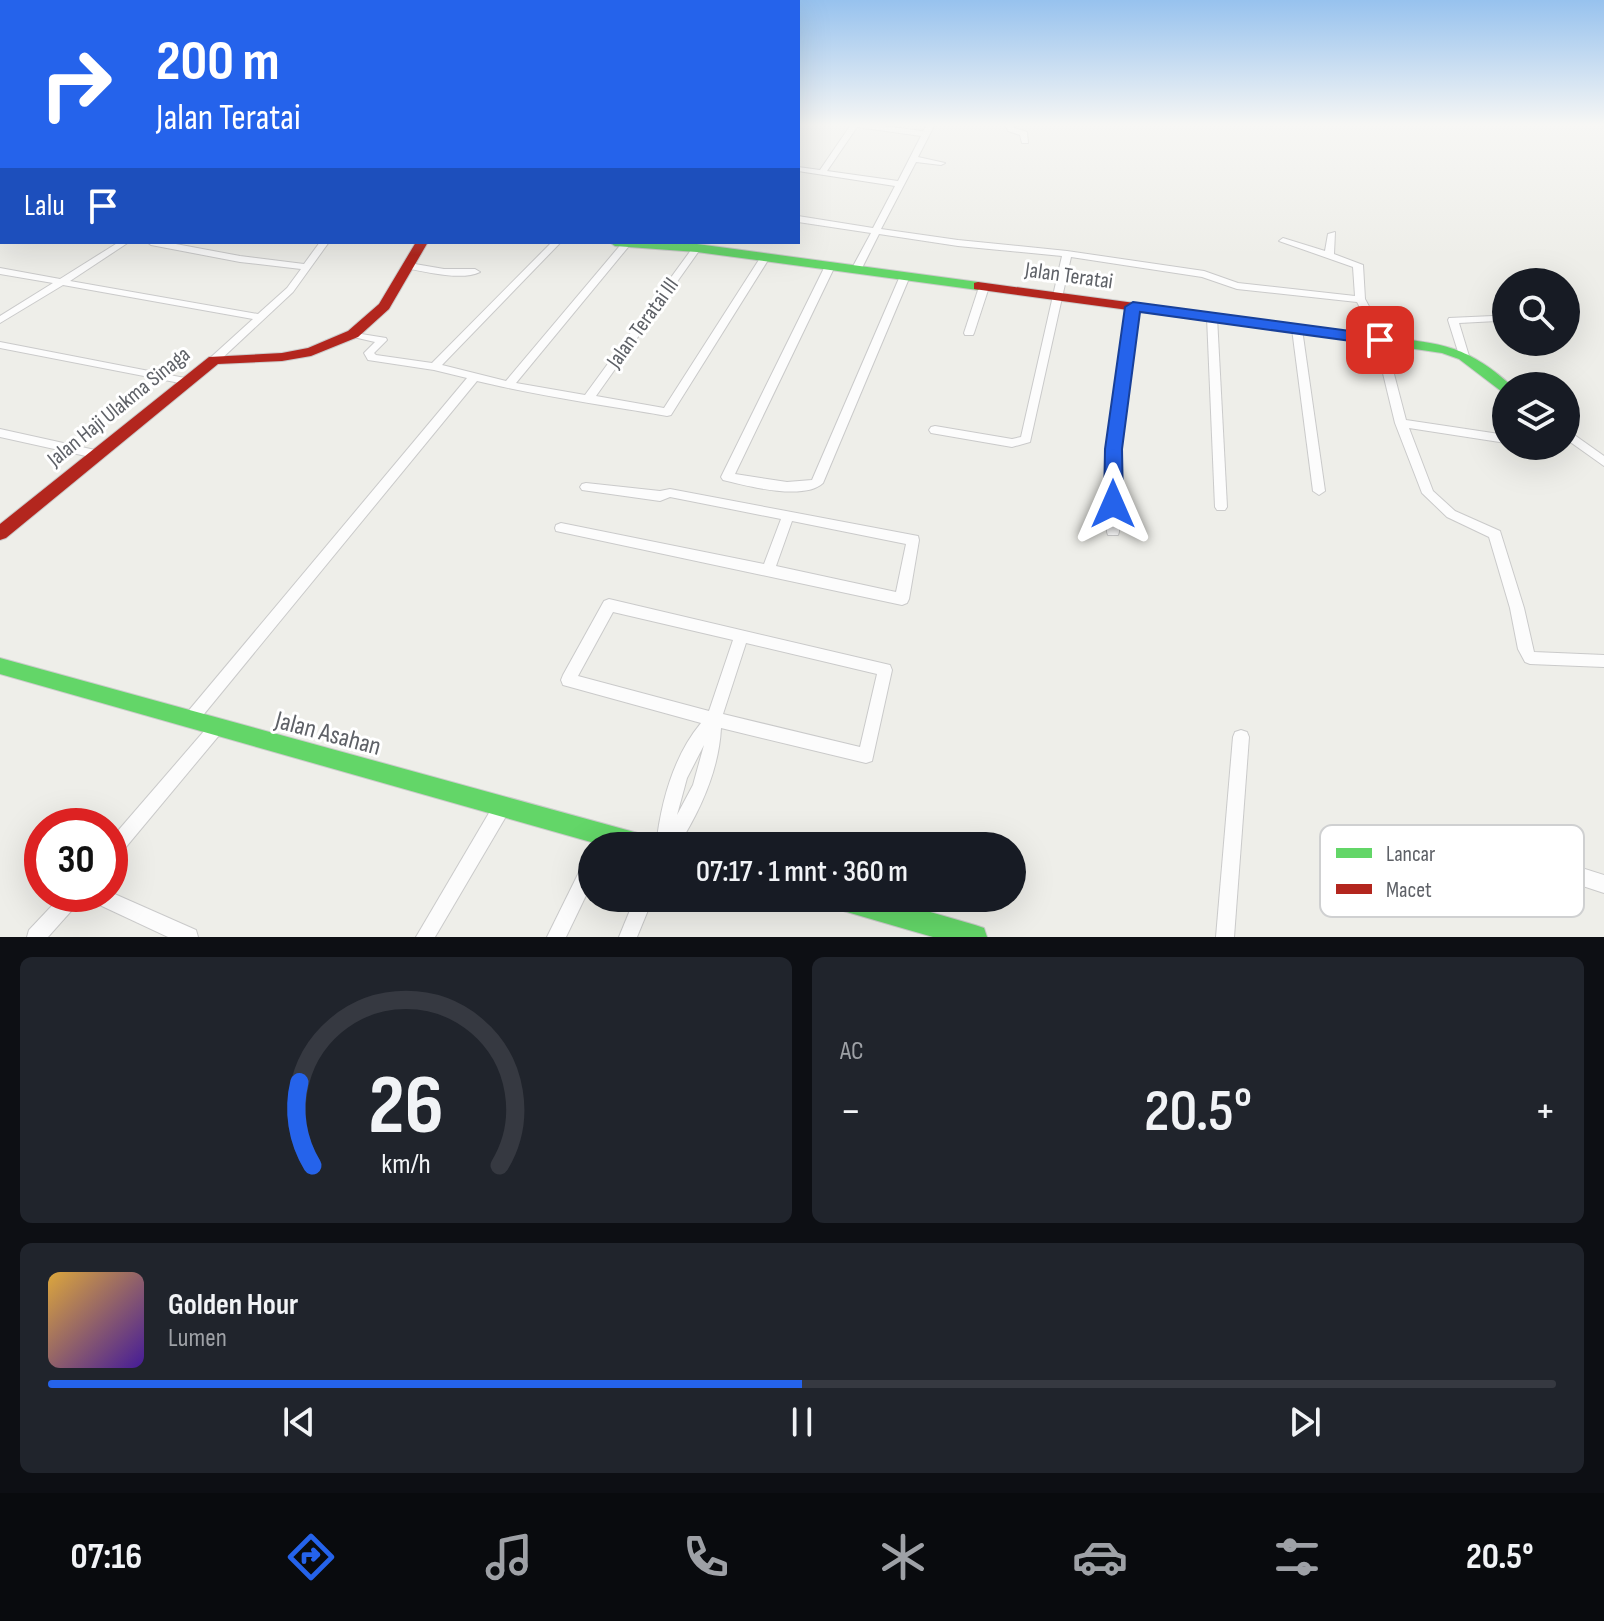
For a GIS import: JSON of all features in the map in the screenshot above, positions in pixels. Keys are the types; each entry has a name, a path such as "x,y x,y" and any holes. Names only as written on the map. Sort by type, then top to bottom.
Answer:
{"main road":[{"name":"Jalan Haji Ulakma Sinaga","path":"0,533 214,360 232,356 280,357 353,334 380,313 421,244"},
{"name":"Jalan Teratai","path":"636,244 697,248 1444,349 1464,356 1492,377"},
{"name":"Jalan Asahan","path":"0,666 502,807 578,832"},
{"path":"888,912 975,937"}],"street":[{"path":"822,173 825,168"},
{"path":"856,270 908,168"},
{"path":"800,169 900,184"},
{"path":"800,219 1204,274 1231,285 1360,299"},
{"path":"1329,255 1332,234"},
{"path":"1283,241 1358,265 1360,299 1380,340 1401,423 1428,493 1451,514 1484,527 1498,539 1525,649 1530,658 1604,661"},
{"path":"0,320 122,244"},
{"path":"161,244 240,259 307,267"},
{"path":"214,360 290,290 324,244"},
{"path":"434,367 555,244"},
{"path":"508,385 620,244"},
{"name":"Jalan Teratai III","path":"588,399 697,248"},
{"path":"935,430 1012,443 1026,439 1067,254"},
{"path":"353,334 382,340 368,357 667,412 765,257"},
{"path":"409,266 444,272 475,272"},
{"path":"830,266 727,477 795,487 812,487 817,483 905,276"},
{"path":"0,271 260,317"},
{"path":"969,333 984,287"},
{"path":"1113,532 1114,449 1133,307"},
{"path":"1212,317 1221,507"},
{"path":"1464,356 1453,320 1492,319"},
{"path":"1297,329 1319,491"},
{"path":"0,345 185,381"},
{"path":"190,720 474,377"},
{"path":"1401,423 1492,437"},
{"path":"0,433 95,454"},
{"path":"1580,446 1604,462"},
{"path":"561,528 902,599 913,540 670,493 660,496 586,487"},
{"path":"768,570 788,516"},
{"path":"609,605 885,670 866,756 714,719 568,680 609,605"},
{"path":"667,832 668,808 696,738 714,719 741,638"},
{"path":"128,832 216,728"},
{"path":"1225,937 1241,737"},
{"path":"425,937 502,807"},
{"path":"1584,878 1604,884"},
{"path":"556,937 578,892"},
{"path":"128,909 189,937"},
{"path":"36,937 59,912"},
{"path":"628,937 638,912"}],"traffic: fast":[{"path":"642,244 697,248 978,286"},
{"path":"1379,340 1444,349 1464,356 1492,377"},
{"path":"0,666 595,832"},
{"path":"888,912 975,937"}],"traffic: jam":[{"path":"0,533 214,360 282,357 311,352 353,334 384,306 421,244"},
{"path":"978,286 1379,340"}],"route":[{"path":"1113,504 1114,449 1133,307 1380,340"}]}
